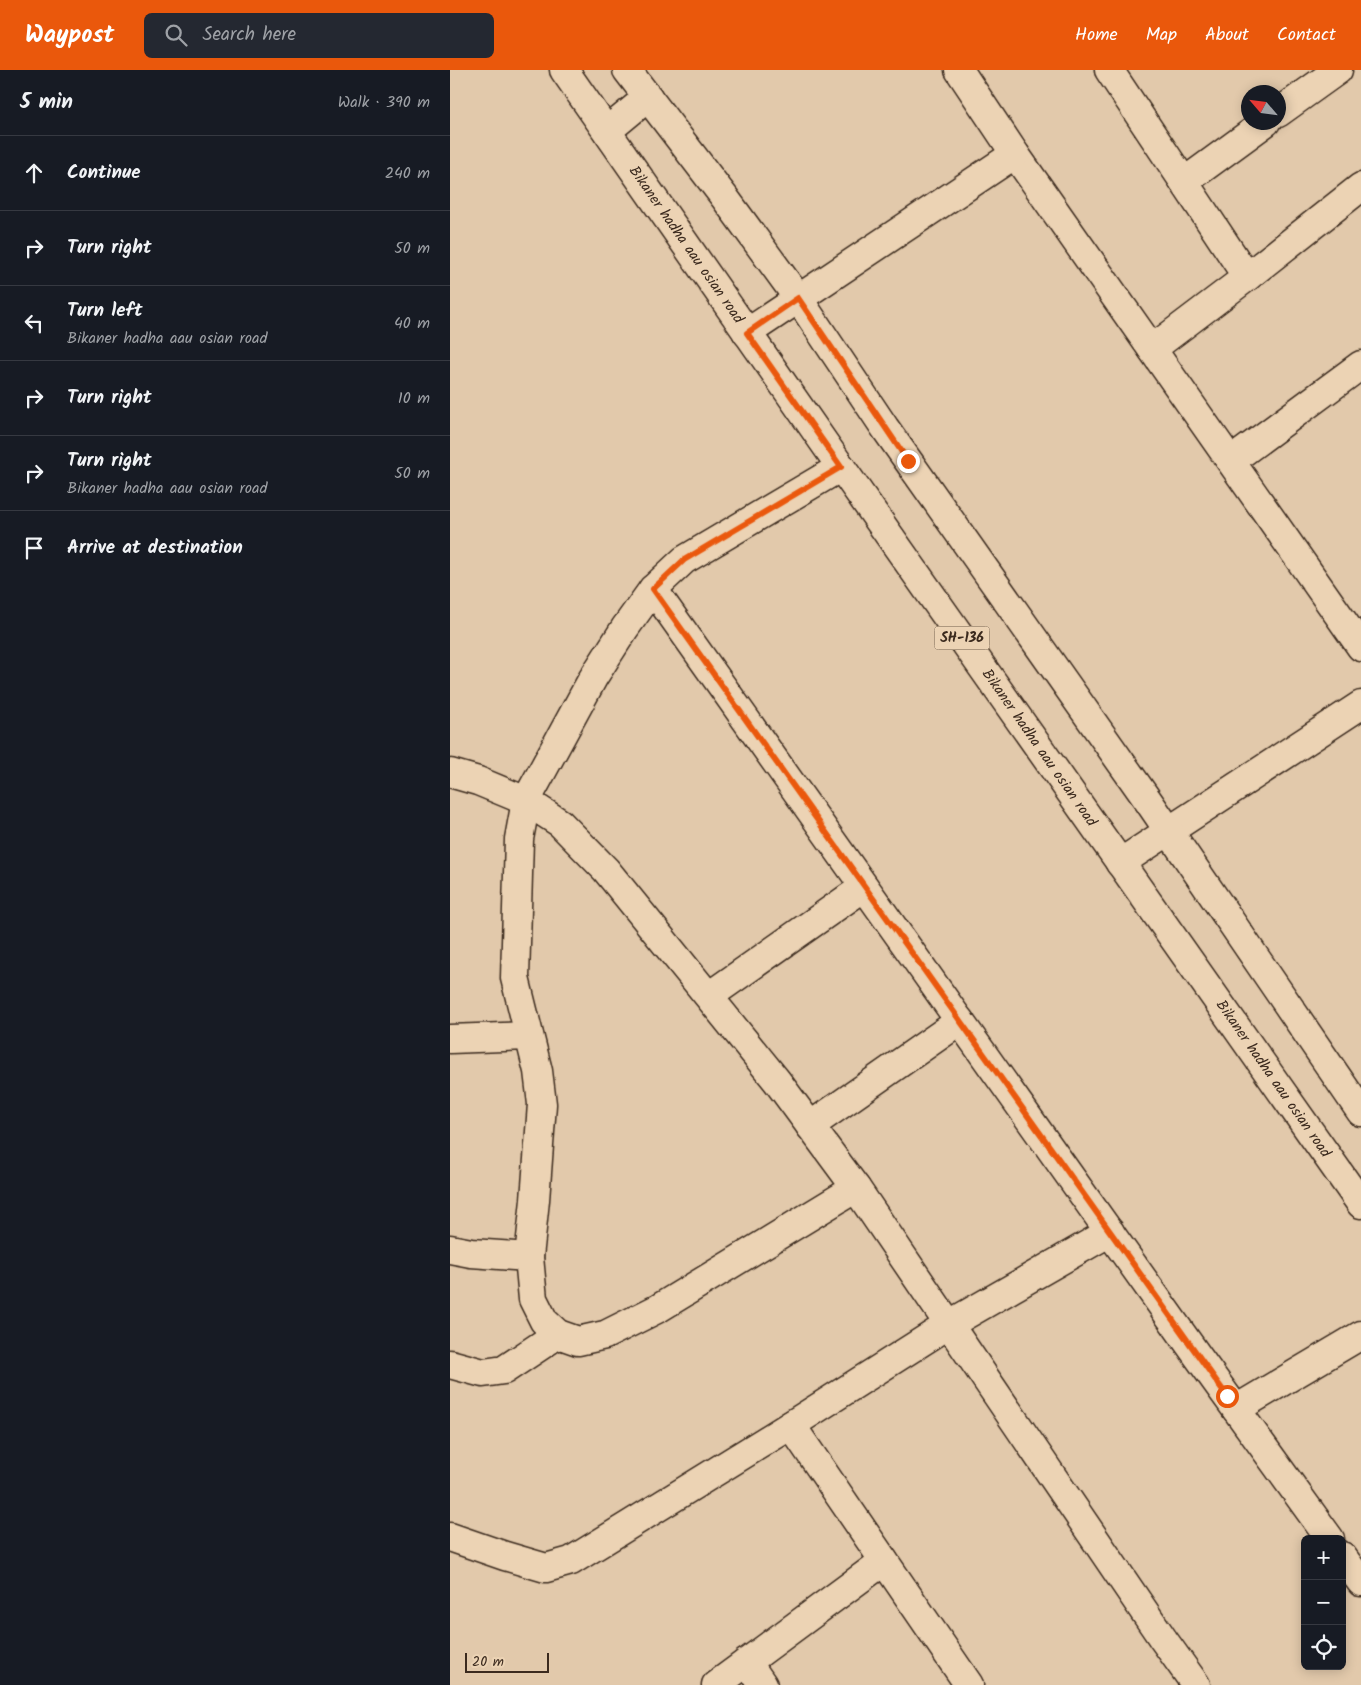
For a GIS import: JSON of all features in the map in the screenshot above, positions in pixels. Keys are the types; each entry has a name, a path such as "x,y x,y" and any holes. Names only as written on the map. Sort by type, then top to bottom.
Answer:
{"street":[{"name":"Bikaner hadha aau osian road","path":"564,70 841,467 1361,1204"},
{"path":"627,70 798,298 884,428 1169,832 1361,1112"},
{"path":"960,70 1015,154 1361,647"},
{"path":"1109,70 1247,277"},
{"path":"1286,107 1338,70"},
{"path":"607,131 648,97"},
{"path":"1184,182 1255,130"},
{"path":"747,333 1015,154"},
{"path":"1152,349 1361,187"},
{"path":"1231,461 1361,365"},
{"path":"841,467 684,560 653,589 624,628 593,678 526,801 519,839 515,978 538,1071 542,1104 529,1257 533,1299 544,1321 558,1334 578,1341 605,1335 659,1308 856,1188"},
{"path":"653,589 1327,1535"},
{"path":"1120,863 1361,705"},
{"path":"450,773 478,781 526,801 560,823 606,870 778,1081 856,1188 1196,1685"},
{"path":"709,996 864,887"},
{"path":"810,1126 960,1021"},
{"path":"450,1039 529,1036"},
{"path":"450,1537 546,1568 571,1561 948,1325 1110,1232"},
{"path":"450,1249 471,1253 529,1257"},
{"path":"450,1364 484,1373 504,1370 558,1334"},
{"path":"1236,1409 1361,1335"},
{"path":"791,1425 970,1685"},
{"path":"716,1685 884,1561"},
{"path":"1346,1561 1361,1582"},
{"path":"747,1662 763,1685"}],"route":[{"path":"908,461 798,298 747,333 841,467 684,560 653,589 1227,1396"}]}
